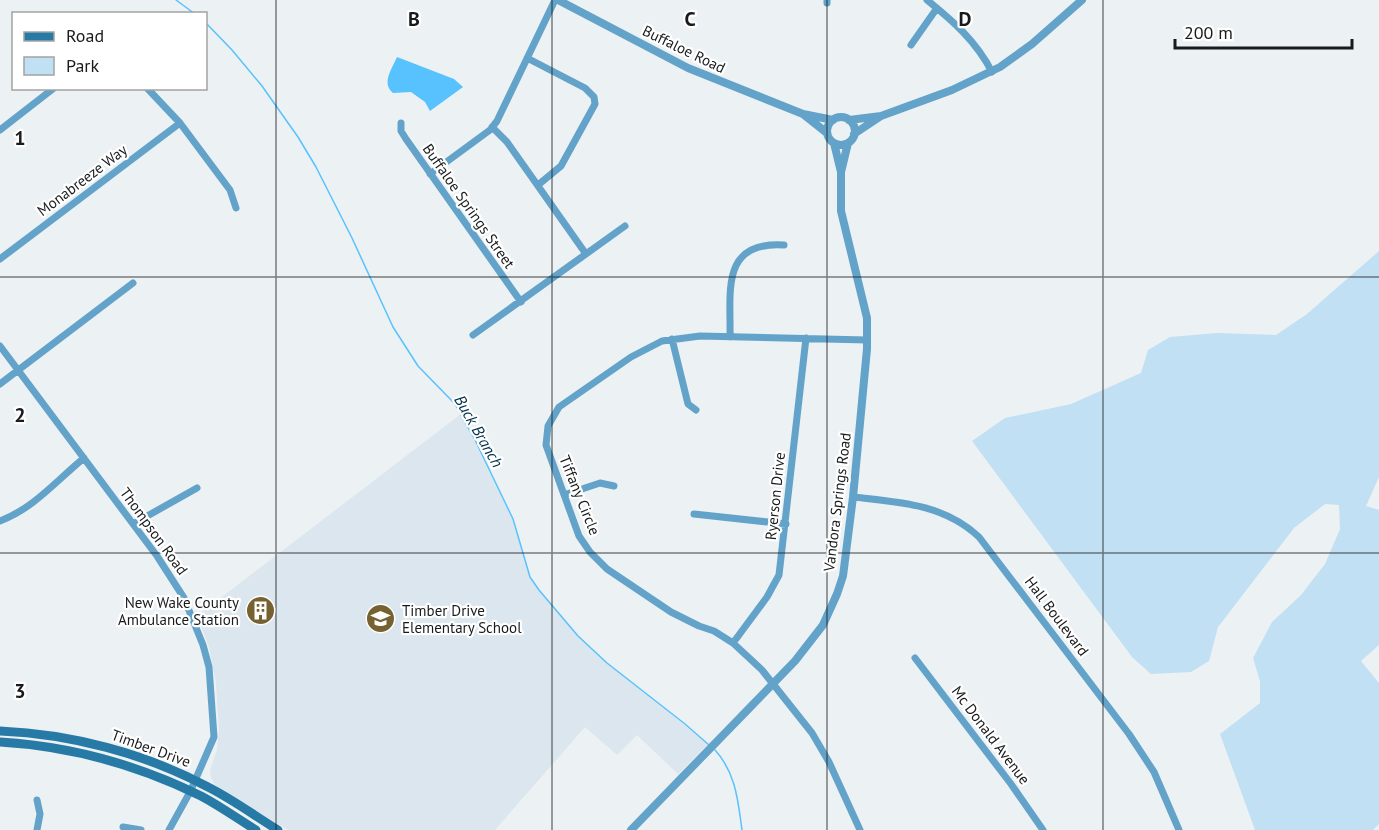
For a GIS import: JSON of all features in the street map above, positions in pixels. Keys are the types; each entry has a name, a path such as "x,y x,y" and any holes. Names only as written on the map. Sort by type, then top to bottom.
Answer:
{"main road":[{"name":"Timber Drive","path":"0,731 52,736 104,747 140,758 195,781 278,830"},
{"name":"Timber Drive","path":"0,742 50,747 101,758 136,769 202,797 256,830"}],"street":[{"path":"430,174 497,121 557,0"},
{"name":"Buffaloe Road","path":"557,0 688,68 803,114 832,120"},
{"path":"927,0 972,40 992,72"},
{"path":"881,116 854,134 848,143 834,143 827,133 832,120 841,117 849,120 881,116 927,100 992,72 1029,47 1082,0"},
{"path":"911,45 937,8"},
{"path":"527,58 585,88 594,97 595,104 561,166 538,185"},
{"path":"0,130 51,90"},
{"path":"149,90 180,123 230,190 236,208"},
{"name":"Buffaloe Road","path":"803,114 827,133"},
{"path":"849,120 854,126 854,134"},
{"name":"Monabreeze Way","path":"0,259 180,123"},
{"name":"Buffaloe Springs Street","path":"401,123 401,130 406,140 521,302"},
{"path":"492,127 507,142 586,254"},
{"name":"Vandora Springs Road","path":"631,830 774,683 814,638 823,625 843,576 853,497 867,318 842,211 841,172 834,143"},
{"name":"Vandora Springs Road","path":"841,172 848,143"},
{"path":"473,335 626,226"},
{"path":"730,337 731,279 735,266 746,252 761,245 784,245"},
{"path":"0,384 133,283"},
{"name":"Tiffany Circle","path":"860,830 829,762 812,733 774,683 733,643 714,631 671,612 607,569 590,552 579,536 546,445 548,426 559,407 651,345 672,339 700,336 867,340"},
{"name":"Ryerson Drive","path":"733,643 775,585 779,575 806,338"},
{"path":"672,339 688,404 696,410"},
{"name":"Thompson Road","path":"0,346 157,556 184,598 202,642 209,667 214,737 190,792 170,830"},
{"path":"0,521 33,504 59,478 84,458"},
{"path":"564,495 600,483 614,486"},
{"path":"133,524 197,488"},
{"name":"Hall Boulevard","path":"853,497 892,501 933,509 959,521 979,537 1129,734 1154,772 1179,830"},
{"path":"694,514 786,524"},
{"name":"Mc Donald Avenue","path":"915,658 1043,830"},
{"path":"37,800 40,814 37,830"},
{"path":"123,827 141,830"}],"shaded area":[{"name":"Timber Drive Elementary School","path":"461,414 512,519 530,577 539,590 578,635 607,663 708,744 678,774 637,735 617,755 585,727 495,830 288,830 215,785 211,778 210,770 217,750 219,729 216,683 209,647 197,616"}],"green space":[{"path":"1379,251 1379,477 1366,506 1379,510 1379,645 1361,661 1379,683 1379,824 1373,830 1255,830 1220,734 1260,703 1260,681 1253,658 1272,622 1301,595 1325,564 1340,529 1339,505 1325,504 1294,528 1218,627 1209,661 1191,672 1151,674 1132,657 972,441 1005,418 1071,404 1141,373 1148,350 1170,337 1217,333 1276,335 1307,314"}],"water":[{"path":"397,57 454,79 463,87 430,111 425,102 411,92 393,93 390,89 388,80"}],"waterway":[{"name":"Buck Branch","path":"176,0 192,12"},
{"name":"Buck Branch","path":"207,24 262,86 316,167 393,327 418,366 455,404 475,440 513,519 530,577 539,590 578,636 607,663 709,745"},
{"name":"Buck Branch","path":"715,750 732,778 742,830"}],"place":[{"name":"New Wake County Ambulance Station","path":"260,611"},
{"name":"Timber Drive Elementary School","path":"381,619"}]}
